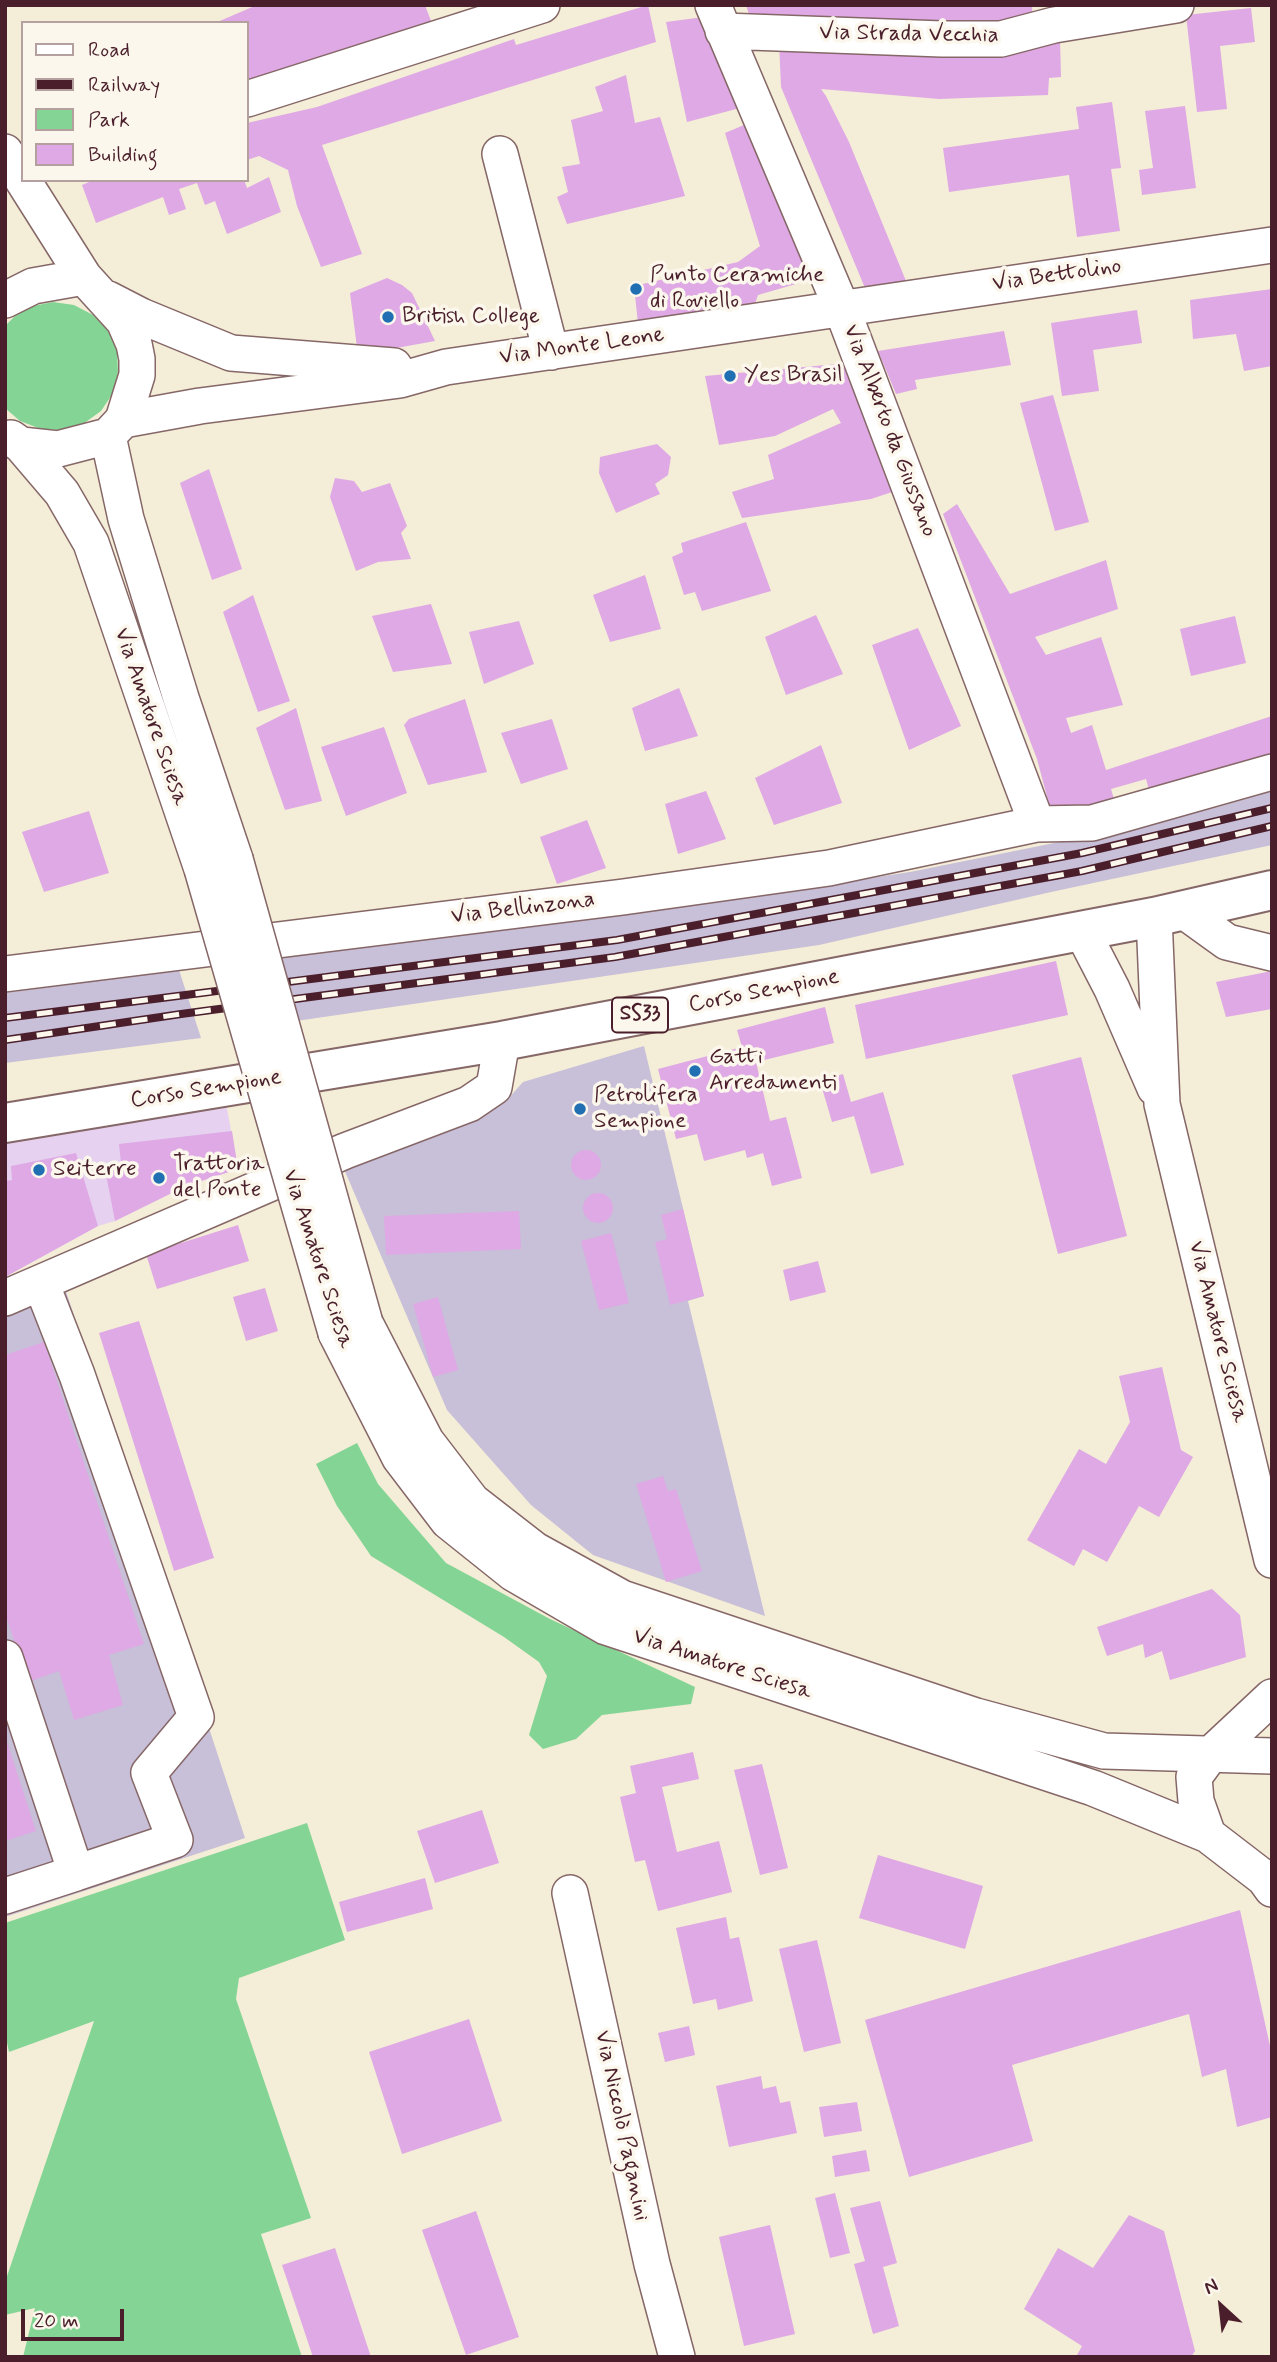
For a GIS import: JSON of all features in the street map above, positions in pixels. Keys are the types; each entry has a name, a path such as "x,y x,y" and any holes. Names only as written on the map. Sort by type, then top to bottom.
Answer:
{"main road":[{"name":"Corso Sempione","path":"5,1123 502,1041 1169,914 1272,890"}],"street":[{"path":"248,99 542,5"},
{"name":"Via Strada Vecchia","path":"718,18 942,39 1001,38 1054,24 1175,5"},
{"name":"Via Alberto da Giussano","path":"718,18 842,309 1037,824"},
{"path":"5,152 21,170"},
{"path":"500,153 551,352"},
{"path":"32,183 94,287 124,321 134,344 137,375 115,428"},
{"name":"Via Bettolino","path":"842,309 1272,245"},
{"path":"5,300 33,286 94,287"},
{"name":"Via Monte Leone","path":"94,287 141,316 230,353 446,367"},
{"name":"Via Monte Leone","path":"11,440 58,449 115,428 200,406 400,380 446,367 842,309"},
{"name":"Via Amatore Sciesa","path":"115,428 126,519 181,698 235,859 350,1328 426,1441 472,1501 535,1550 622,1598 976,1716 1104,1751 1272,1756"},
{"name":"Via Amatore Sciesa","path":"11,440 62,493 91,543 202,869 350,1328 400,1458 448,1521 513,1573 606,1627 1093,1788 1208,1835 1264,1878 1272,1889"},
{"name":"Via Bellinzona","path":"5,974 829,868 1037,824 1092,823 1272,772"},
{"path":"1169,914 1227,942 1272,953"},
{"name":"Via Amatore Sciesa","path":"1162,1104 1169,914"},
{"name":"Via Amatore Sciesa","path":"1082,931 1112,989 1162,1104 1272,1559"},
{"path":"5,1298 345,1151 468,1104 494,1087 502,1041"},
{"path":"5,1896 174,1840 149,1773 196,1717 77,1374 41,1283"},
{"path":"5,1658 76,1873"},
{"path":"1208,1835 1196,1801 1194,1777 1210,1755 1272,1697"},
{"name":"Via Niccolò Paganini","path":"570,1893 652,2264 677,2357"}],"shaded area":[{"path":"1272,791 1272,845 819,945 296,1021 274,953 750,896 910,872 1104,833 1218,807"},
{"path":"179,970 201,1038 5,1063 5,993"},
{"path":"644,1046 704,1296 688,1301 765,1616 593,1555 531,1505 447,1410 341,1162 507,1100 523,1082"},
{"path":"226,1103 238,1169 186,1186 115,1221 98,1226 5,1277 5,1143"},
{"path":"63,1282 245,1838 5,1917 5,1309"}],"green space":[{"path":"53,302 74,305 93,315 108,331 117,350 118,372 113,393 101,411 83,424 62,430 41,429 20,421 5,408 5,326 15,316 33,306"},
{"path":"357,1443 378,1484 446,1563 550,1619 695,1687 691,1704 602,1715 576,1739 543,1749 529,1735 547,1676 539,1662 504,1637 371,1556 337,1506 316,1464"},
{"path":"307,1823 345,1940 239,1978 236,1999 311,2218 261,2234 302,2357 23,2357 35,2308 5,2315 5,2282 94,2021 9,2052 5,2033 5,1923"}],"building":[{"path":"257,5 425,5 437,37 248,99 248,21 220,21"},
{"path":"648,5 656,42 322,145 362,254 321,267 297,206 288,170 259,156 248,160 248,123 317,107 514,39 516,45"},
{"path":"746,5 1032,5 1033,32 751,21"},
{"path":"1251,8 1255,42 1220,46 1227,109 1197,112 1186,15"},
{"path":"711,16 740,108 687,122 666,22"},
{"path":"1060,39 1061,77 1049,78 1048,95 939,99 821,89 849,142 906,281 865,288 781,87 779,41"},
{"path":"626,75 635,123 660,117 685,196 567,224 557,197 568,192 562,167 580,164 571,120 603,111 595,87"},
{"path":"1112,102 1121,168 1111,169 1120,231 1077,237 1069,175 949,192 943,148 1079,129 1076,107"},
{"path":"1185,106 1196,188 1142,195 1139,170 1153,168 1145,111"},
{"path":"756,120 813,279 758,295 755,304 638,323 634,286 738,262 760,246 725,133"},
{"path":"269,177 281,212 227,234 215,201 205,205 197,183 179,189 186,209 169,215 163,197 96,223 82,185 89,182 245,182 247,188"},
{"name":"British College","path":"387,278 412,293 435,341 358,355 350,293"},
{"path":"1272,289 1272,366 1244,371 1236,334 1193,339 1190,300"},
{"path":"1137,310 1142,343 1093,350 1099,391 1062,396 1051,323"},
{"path":"1004,331 1011,365 915,380 917,389 896,394 878,351"},
{"path":"859,362 910,486 871,499 742,518 732,492 774,479 768,455 841,423 833,409 775,436 719,445 705,376"},
{"path":"1053,395 1089,522 1055,531 1020,403"},
{"path":"657,444 671,457 668,475 655,484 660,494 616,513 599,473 600,457"},
{"path":"209,469 242,569 212,580 180,483"},
{"path":"335,478 354,481 362,492 390,483 407,526 401,533 411,559 378,562 356,571 330,497"},
{"path":"957,504 1010,594 1106,560 1118,609 1035,637 1046,655 1101,637 1123,705 1066,718 1071,733 1092,725 1106,770 1272,716 1272,762 1149,790 1146,779 1111,789 1116,806 1053,819 1037,759 943,514"},
{"path":"746,522 771,591 702,611 695,592 684,595 672,557 683,552 681,543"},
{"path":"645,575 661,629 610,642 593,595"},
{"path":"253,595 290,701 258,712 223,612"},
{"path":"431,604 452,664 393,672 372,616"},
{"path":"816,615 843,674 786,695 765,637"},
{"path":"1235,616 1246,663 1191,676 1180,629"},
{"path":"519,621 534,664 484,684 469,632"},
{"path":"918,628 961,726 909,750 872,645"},
{"path":"679,688 698,736 645,751 632,708"},
{"path":"465,699 487,772 428,785 404,725 409,719"},
{"path":"296,708 322,801 285,810 256,728"},
{"path":"552,719 568,769 521,784 501,733"},
{"path":"384,727 407,793 346,816 321,747"},
{"path":"821,745 842,803 774,825 755,778"},
{"path":"706,791 726,839 678,854 665,804"},
{"path":"89,811 109,873 44,892 22,832"},
{"path":"587,820 606,868 557,884 540,837"},
{"path":"1056,961 1068,1015 866,1059 855,1005"},
{"path":"1272,971 1272,1009 1226,1017 1216,982"},
{"path":"825,1007 834,1043 756,1062 770,1121 786,1117 802,1178 772,1186 763,1153 747,1158 745,1150 704,1161 697,1134 676,1139 658,1069 742,1047 737,1030"},
{"path":"1081,1057 1127,1236 1058,1254 1012,1075"},
{"path":"843,1074 851,1102 883,1092 904,1165 871,1174 854,1116 832,1122 820,1081"},
{"name":"Trattoria del Ponte","path":"232,1131 238,1169 186,1186 115,1221 104,1164 121,1163 119,1144"},
{"path":"586,1150 592,1151 600,1159 600,1171 592,1179 586,1180 580,1179 572,1171 571,1165 572,1159 580,1151"},
{"path":"76,1153 98,1226 5,1277 5,1181 12,1180 11,1166"},
{"path":"598,1193 604,1194 612,1202 612,1214 604,1222 598,1223 592,1222 584,1214 583,1208 584,1202 592,1194"},
{"path":"683,1209 704,1296 670,1305 655,1242 667,1239 661,1215"},
{"path":"519,1211 521,1249 386,1255 384,1216"},
{"path":"238,1225 249,1261 157,1289 146,1254"},
{"path":"611,1233 629,1303 599,1310 581,1241"},
{"path":"818,1261 826,1292 790,1301 783,1270"},
{"path":"265,1288 278,1331 246,1341 233,1297"},
{"path":"438,1297 458,1370 433,1377 413,1304"},
{"path":"139,1321 214,1558 174,1571 99,1333"},
{"path":"44,1342 144,1644 109,1655 123,1705 74,1720 59,1671 28,1682 5,1613 5,1355"},
{"path":"1162,1367 1181,1450 1193,1457 1159,1517 1139,1506 1107,1562 1083,1549 1074,1566 1027,1540 1079,1449 1106,1464 1130,1422 1119,1376"},
{"path":"663,1476 668,1491 676,1489 702,1571 666,1582 636,1484"},
{"path":"1212,1589 1240,1615 1246,1657 1170,1680 1162,1651 1145,1658 1143,1644 1107,1656 1097,1627"},
{"path":"5,1736 36,1831 5,1841"},
{"path":"693,1752 699,1779 662,1787 677,1852 719,1841 732,1892 658,1911 645,1860 635,1862 620,1797 636,1793 630,1766"},
{"path":"762,1764 788,1868 760,1875 734,1770"},
{"path":"482,1810 499,1863 435,1883 417,1831"},
{"path":"878,1855 983,1886 965,1949 859,1918"},
{"path":"425,1878 433,1909 347,1932 339,1902"},
{"path":"1240,1910 1272,2055 1272,2117 1237,2127 1226,2069 1202,2077 1189,2014 1012,2065 1033,2141 909,2177 865,2020"},
{"path":"726,1917 730,1939 739,1937 753,2001 718,2010 716,1999 693,2004 676,1928"},
{"path":"817,1940 841,2043 804,2052 779,1949"},
{"path":"469,2019 502,2121 402,2154 369,2052"},
{"path":"689,2026 695,2055 665,2062 658,2033"},
{"path":"761,2076 763,2089 776,2086 780,2103 790,2101 797,2133 729,2147 716,2086"},
{"path":"857,2102 862,2131 824,2137 819,2107"},
{"path":"866,2150 870,2171 835,2177 832,2156"},
{"path":"835,2193 850,2253 830,2258 815,2198"},
{"path":"880,2201 897,2263 883,2267 899,2326 873,2334 854,2264 865,2261 850,2208"},
{"path":"476,2211 519,2337 466,2355 422,2230"},
{"path":"1129,2215 1164,2231 1195,2351 1191,2357 1076,2357 1082,2346 1024,2309 1058,2248 1093,2268"},
{"path":"770,2225 795,2334 744,2346 719,2237"},
{"path":"335,2248 371,2357 313,2357 282,2265"}],"railway":[{"path":"5,1018 617,940 1082,853 1272,808"},
{"path":"5,1040 615,957 1082,871 1272,826"}],"place":[{"name":"Punto Ceramiche di Roviello","path":"636,289"},
{"name":"British College","path":"388,317"},
{"name":"Yes Brasil","path":"730,376"},
{"name":"Gatti Arredamenti","path":"695,1071"},
{"name":"Petrolifera Sempione","path":"580,1109"},
{"name":"Seiterre","path":"39,1170"},
{"name":"Trattoria del Ponte","path":"159,1178"}]}
